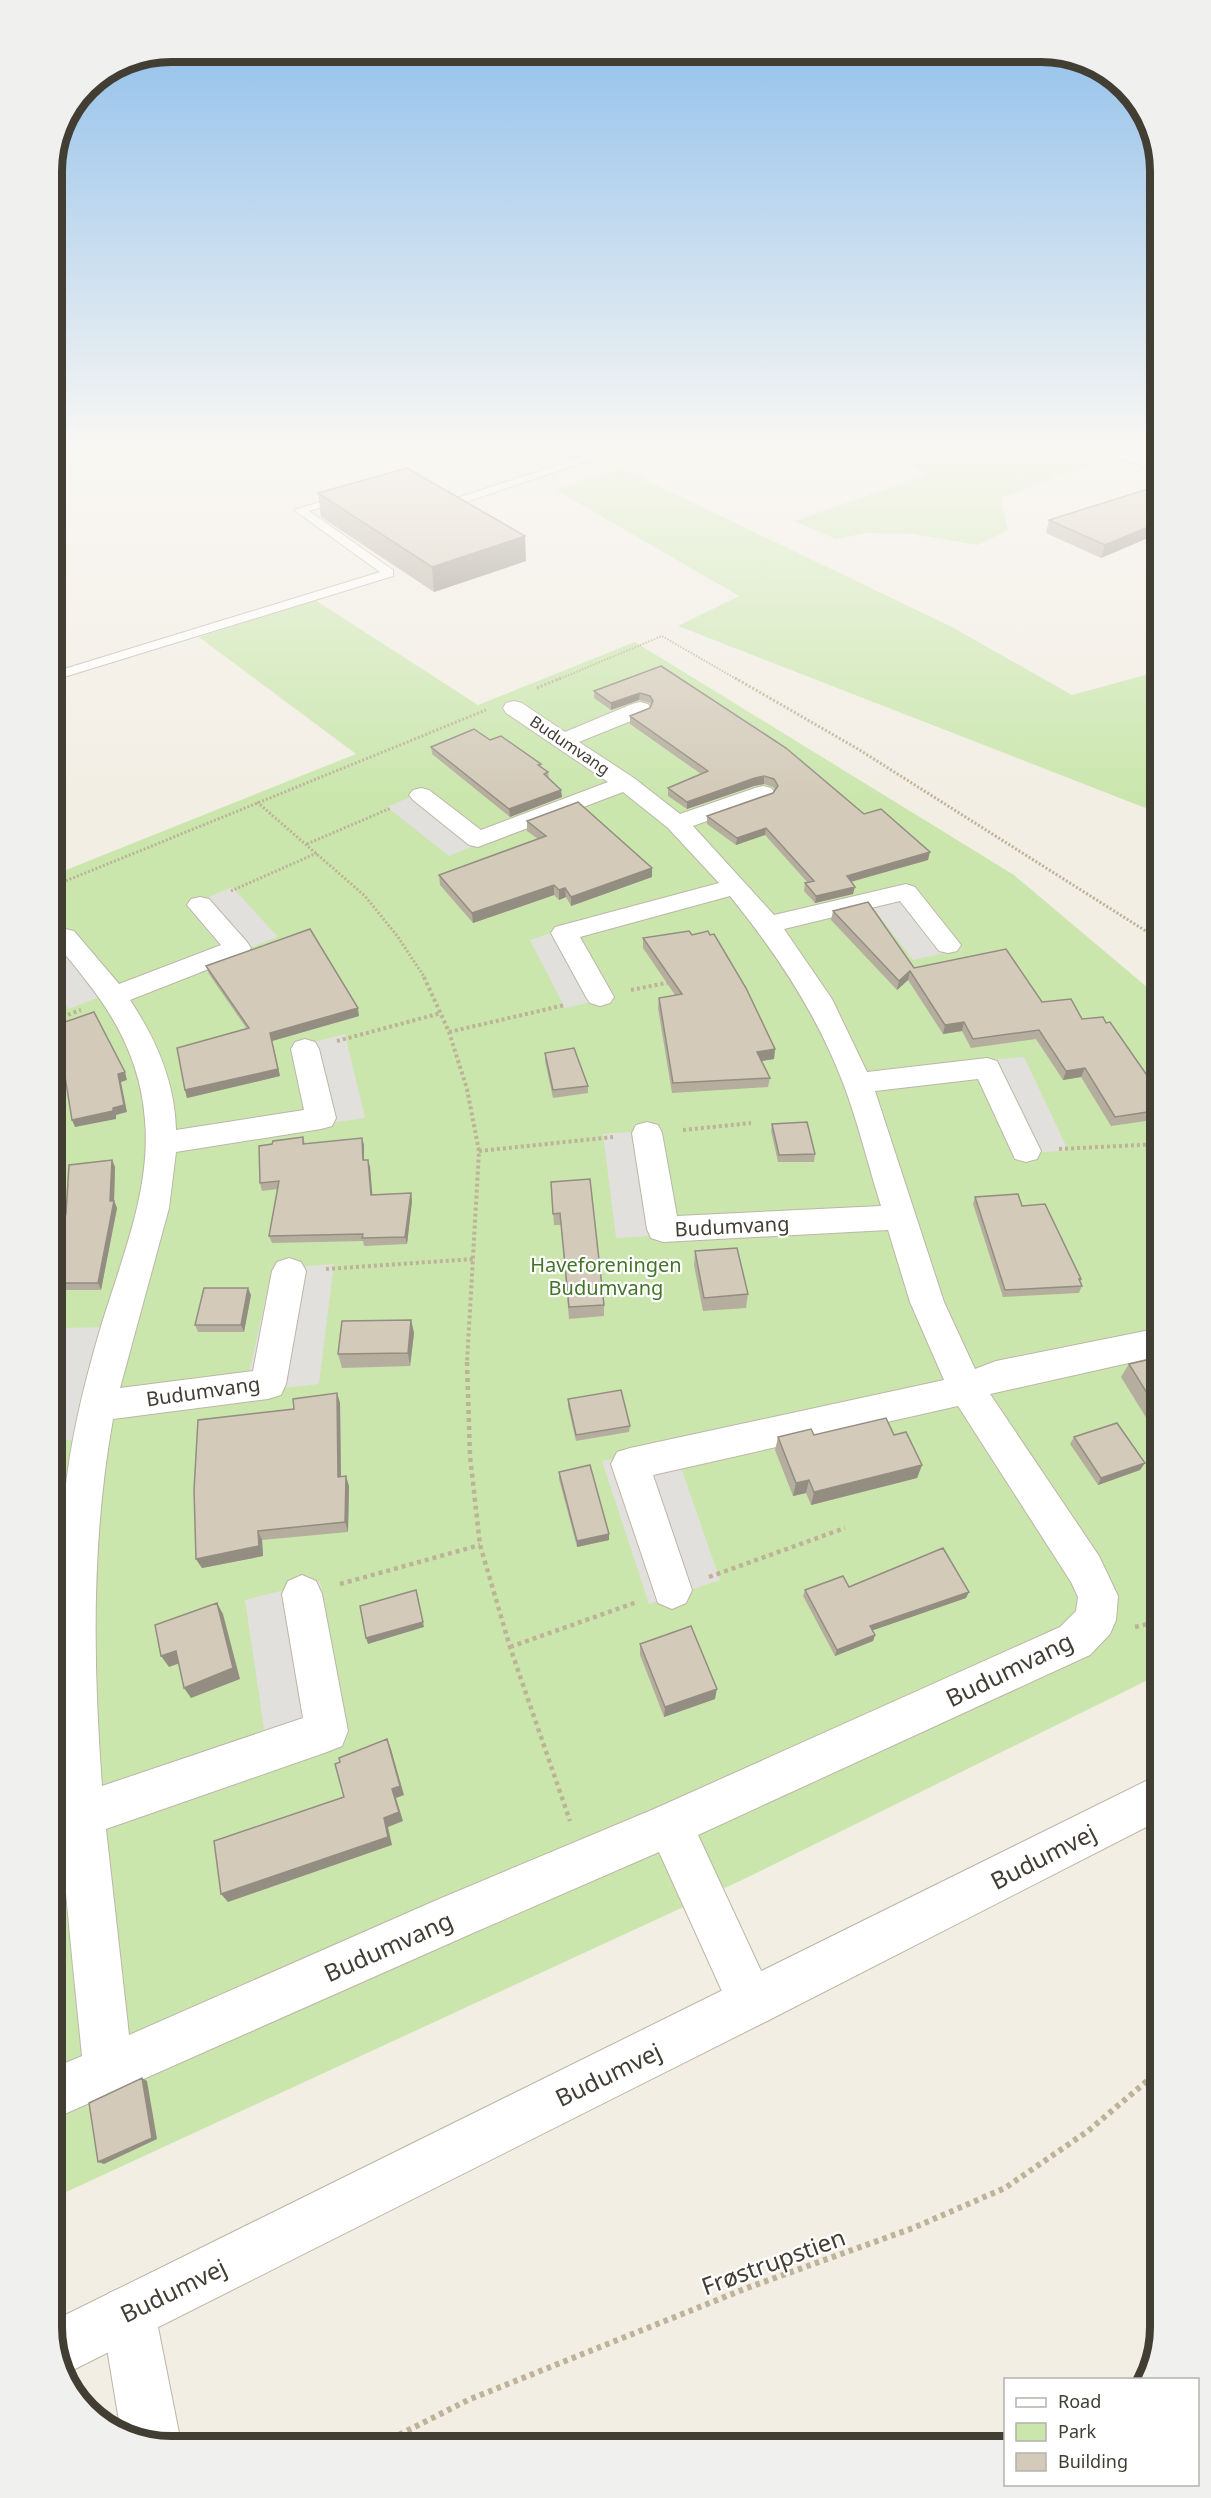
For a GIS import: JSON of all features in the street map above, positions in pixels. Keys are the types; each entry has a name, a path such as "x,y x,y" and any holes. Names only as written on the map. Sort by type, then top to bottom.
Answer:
{"street":[{"name":"Budumvang","path":"62,2090 670,1825 1075,1641 1096,1620 1098,1596 1085,1569 965,1387 927,1302 858,1083 818,999 768,925 736,886 677,823 515,701"},
{"path":"564,740 640,709"},
{"name":"Budumvang","path":"421,795 478,840 626,783"},
{"path":"677,823 763,793"},
{"path":"600,997 564,933 736,886"},
{"path":"768,925 906,892 948,945"},
{"path":"115,996 238,948 200,905"},
{"path":"65,937 115,996 140,1041 157,1092 162,1143 157,1189 141,1256 120,1322 98,1406 80,1524 74,1659 82,1815 108,2070"},
{"path":"162,1143 321,1118 305,1049"},
{"path":"858,1083 987,1068 1026,1151"},
{"name":"Budumvang","path":"647,1133 663,1229 899,1217"},
{"name":"Budumvang","path":"98,1406 268,1384 289,1271"},
{"path":"672,1590 630,1464 944,1396 996,1376 1150,1344"},
{"path":"82,1815 327,1731 302,1594"},
{"name":"Budumvej","path":"63,2345 752,2003 1150,1801"},
{"path":"670,1825 752,2003"},
{"path":"129,2312 150,2434"}],"lane":[{"path":"62,674 389,573 376,564"}],"path":[{"path":"62,882 515,701 662,636 858,749 1150,934"},
{"path":"307,844 421,795"},
{"path":"257,802 365,896 398,937 429,984 449,1032 467,1089 479,1150 466,1373 470,1456 480,1545 510,1647 583,1862"},
{"path":"200,905 317,853"},
{"path":"449,1032 677,981"},
{"path":"305,1049 441,1013"},
{"path":"479,1150 752,1123"},
{"path":"1026,1151 1150,1145"},
{"path":"289,1271 474,1259"},
{"path":"510,1647 845,1528"},
{"path":"302,1594 480,1545"},
{"name":"Frøstrupstien","path":"397,2436 468,2400 747,2288 913,2228 1005,2188 1088,2131 1150,2078"}],"green space":[{"path":"683,564 820,564 952,627 1072,695 1150,674 1150,809 678,626 739,596"},
{"name":"Haveforeningen Budumvang","path":"315,600 478,705 635,642 1014,875 1150,990 1150,1679 742,1880 62,2194 62,872 356,754 199,637"}],"shaded area":[{"path":"427,790 491,839 449,856 387,807"},
{"path":"910,886 962,949 913,960 864,896"},
{"path":"232,887 278,937 228,956 187,907"},
{"path":"573,926 614,997 565,1008 530,940"},
{"path":"62,945 104,995 69,1009 62,1000"},
{"path":"345,1034 365,1118 308,1126 291,1048"},
{"path":"1024,1057 1068,1150 1015,1155 971,1061"},
{"path":"662,1130 679,1234 616,1238 603,1134"},
{"path":"334,1264 319,1384 245,1392 272,1269"},
{"path":"107,1327 82,1439 62,1440 62,1340 65,1328"},
{"path":"674,1447 720,1580 649,1604 602,1461"},
{"path":"320,1581 349,1733 269,1762 245,1600"}],"building":[{"path":"427,564 442,564 432,567"},
{"path":"661,666 786,748 864,814 881,809 930,852 847,876 855,887 816,896 805,883 814,881 766,828 737,838 707,816 773,793 778,786 774,779 764,776 755,778 687,802 668,788 708,771 630,716 650,708 653,701 650,696 640,693 611,703 594,691"},
{"path":"474,729 490,740 501,736 541,764 538,765 548,772 544,774 561,790 509,809 431,747"},
{"path":"578,802 652,868 571,897 565,888 559,890 554,885 472,913 439,875 546,836 527,821"},
{"path":"868,902 914,968 1006,949 1042,1002 1071,999 1082,1019 1103,1017 1106,1023 1110,1022 1150,1080 1150,1112 1115,1117 1085,1068 1066,1071 1039,1030 973,1039 964,1022 945,1025 910,971 899,981 833,911"},
{"path":"310,929 358,1008 270,1033 278,1069 185,1090 177,1048 249,1028 206,966"},
{"path":"689,931 692,935 708,931 710,935 714,934 746,988 775,1049 757,1052 770,1078 673,1083 659,998 682,994 643,938"},
{"path":"94,1012 125,1072 118,1074 124,1105 113,1108 113,1111 72,1120 62,1058 62,1029 64,1028 62,1023"},
{"path":"574,1048 588,1086 553,1090 545,1053"},
{"path":"807,1122 815,1154 779,1155 772,1124"},
{"path":"303,1137 303,1144 362,1138 363,1160 368,1160 371,1195 411,1193 405,1237 362,1238 363,1234 269,1236 279,1181 260,1183 259,1146 272,1144 273,1141"},
{"path":"112,1160 110,1201 114,1201 98,1283 62,1283 62,1225 66,1214 69,1165"},
{"path":"590,1179 604,1305 569,1307 560,1213 553,1214 551,1182"},
{"path":"1018,1194 1022,1206 1045,1204 1081,1279 1079,1279 1082,1286 1005,1290 975,1197"},
{"path":"737,1248 748,1294 704,1298 695,1251"},
{"path":"204,1288 248,1288 241,1325 195,1325"},
{"path":"411,1320 408,1353 338,1354 342,1321"},
{"path":"1150,1359 1150,1398 1129,1364"},
{"path":"621,1390 630,1426 576,1435 568,1399"},
{"path":"337,1393 338,1477 346,1476 345,1522 258,1531 259,1546 196,1559 194,1490 198,1420 294,1409 293,1399"},
{"path":"886,1418 894,1435 906,1432 922,1465 814,1492 809,1480 796,1483 778,1437 811,1429 814,1435"},
{"path":"1117,1423 1145,1463 1101,1478 1074,1437"},
{"path":"590,1465 609,1534 577,1541 559,1472"},
{"path":"943,1548 969,1592 870,1626 875,1635 837,1650 805,1590 843,1576 849,1587"},
{"path":"416,1590 423,1622 366,1638 360,1606"},
{"path":"217,1603 233,1668 184,1688 176,1651 161,1656 155,1625"},
{"path":"691,1626 717,1689 665,1707 640,1644"},
{"path":"387,1739 400,1786 392,1789 399,1812 384,1818 388,1837 221,1894 214,1841 344,1797 335,1764 340,1762 339,1758"},
{"path":"142,2078 152,2138 98,2162 89,2103"}]}
